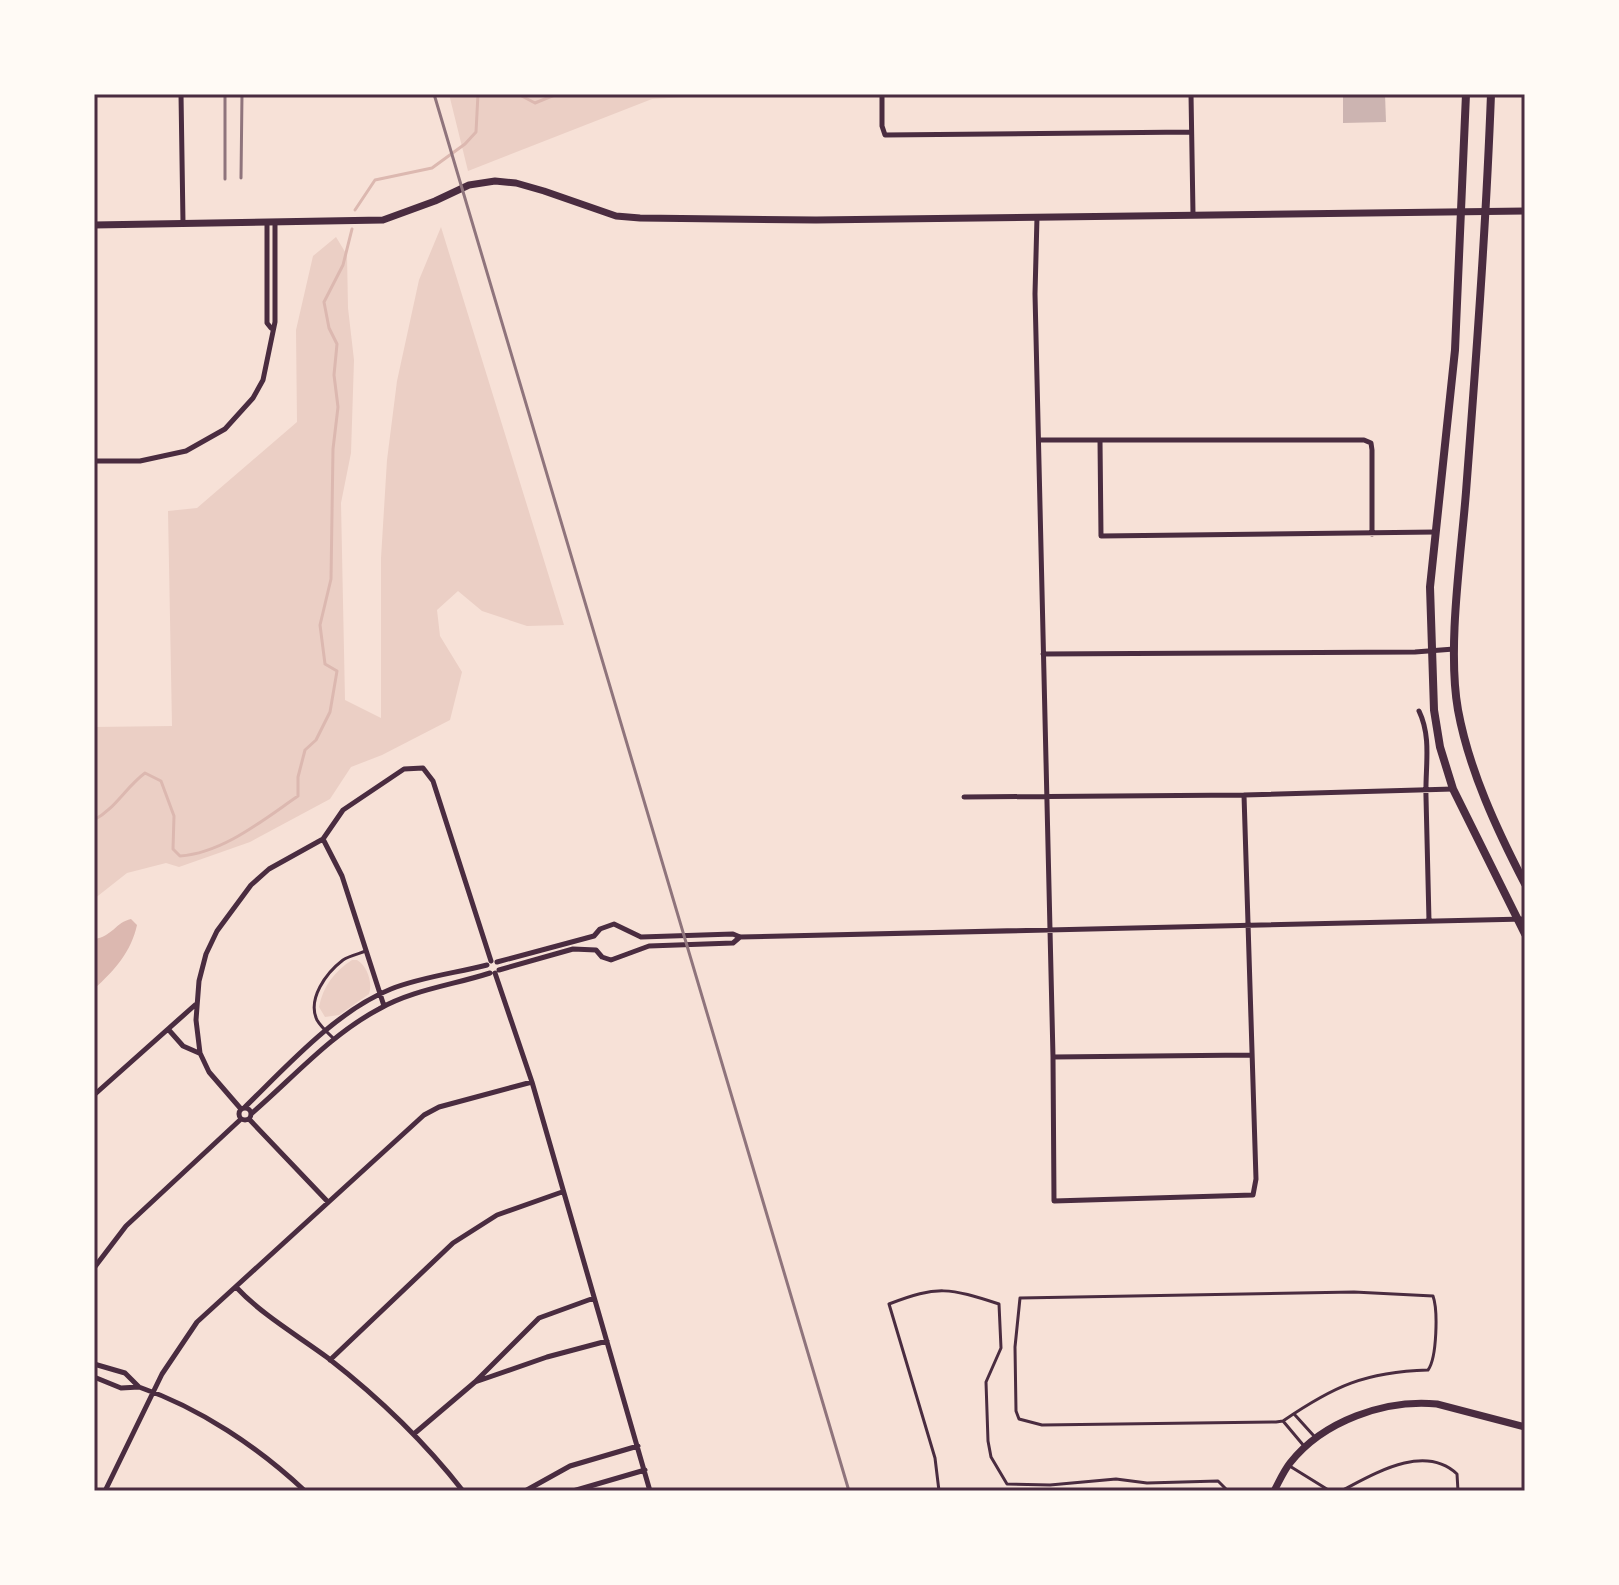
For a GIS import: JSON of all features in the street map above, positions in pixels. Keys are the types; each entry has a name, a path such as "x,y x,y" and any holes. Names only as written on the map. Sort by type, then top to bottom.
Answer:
{"main road":[{"path":"1466,94 1455,350 1430,587 1434,710 1440,747 1453,789 1498,884 1521,919 1525,934"},
{"path":"1491,94 1456,649 1458,709 1481,788 1525,884"}],"street":[{"path":"181,94 183,223"},
{"path":"882,94 885,135 1191,132"},
{"path":"1191,94 1193,214"},
{"path":"94,225 383,220 469,185 495,181 516,183 616,216 628,217 737,220 1525,211"},
{"path":"1037,217 1035,294 1054,1201 1253,1195 1256,1179 1244,795"},
{"path":"94,461 164,458 196,446 225,429 253,398 263,380 272,329 267,323 271,223"},
{"path":"1039,440 1364,440 1371,443 1372,450 1372,534"},
{"path":"1100,440 1101,536 1437,532"},
{"path":"1043,654 1432,652 1456,649"},
{"path":"1419,711 1426,732 1429,921"},
{"path":"328,1202 250,1117 249,1109 242,1109 209,1072 200,1053 196,1004 206,954 237,900 269,869 323,839 343,810 404,769 417,767 428,771 433,781 532,1082 650,1491"},
{"path":"964,797 1244,795 1453,789"},
{"path":"323,839 342,876 384,1006"},
{"path":"241,1119 242,1109 327,1031 361,1005 380,995 406,985 594,936 600,929 614,924 641,937 733,934 740,937 1521,919"},
{"path":"594,936 596,950 602,957 611,960 641,947 733,943 740,937"},
{"path":"94,1268 126,1226 241,1119 250,1117 334,1039 384,1006 562,952 596,950"},
{"path":"492,963 494,972"},
{"path":"94,1095 196,1004"},
{"path":"168,1029 183,1046 200,1053"},
{"path":"1053,1057 1250,1055"},
{"path":"105,1491 154,1392 197,1322 424,1115 439,1107 532,1082"},
{"path":"330,1360 453,1243 497,1215 562,1192"},
{"path":"236,1287 249,1301 330,1360 415,1433 463,1491"},
{"path":"415,1433 475,1382 539,1318 594,1298"},
{"path":"475,1382 547,1357 607,1341"},
{"path":"94,1364 125,1373 139,1387"},
{"path":"94,1377 121,1388 139,1387 189,1408 250,1445 305,1491"},
{"path":"1274,1491 1288,1465 1305,1448 1360,1414 1415,1403 1437,1404 1525,1427"},
{"path":"525,1491 570,1466 638,1446"},
{"path":"573,1491 645,1470"}],"lane":[{"path":"334,1039 317,1018 313,1006 317,994 329,973 344,959 366,951"},
{"path":"939,1491 935,1458 889,1304 918,1293 956,1290 999,1304 1001,1348 986,1382 991,1457 1004,1481 1030,1486 1116,1479 1147,1483 1218,1481 1228,1491"},
{"path":"1354,1292 1433,1296 1436,1318 1433,1364 1428,1370 1377,1374 1351,1382 1323,1394 1294,1414 1283,1421 1027,1423 1019,1419 1016,1411 1017,1303 1025,1297 1354,1292"},
{"path":"1294,1414 1316,1439"},
{"path":"1283,1421 1305,1448"},
{"path":"1341,1491 1388,1467 1421,1461 1447,1464 1457,1474 1458,1491"},
{"path":"1288,1465 1330,1491"}],"shaded area":[{"path":"449,94 736,94 652,99 468,171"},
{"path":"441,227 564,625 527,626 482,611 458,591 437,610 440,636 462,672 450,720 382,755 351,767 330,799 250,842 179,867 166,863 127,873 94,899 94,727 172,726 168,511 197,508 297,422 296,330 313,256 336,237 347,255 348,308 354,360 351,453 341,503 345,700 381,718 381,558 387,460 397,381 419,280"},
{"path":"131,919 137,925 126,952 94,989 94,939"},
{"path":"352,960 357,960 366,970 370,980 369,994 339,1015 325,1017 319,1007 323,992 335,974"}],"building":[{"path":"1343,94 1385,94 1386,122 1343,123"}],"waterway":[{"path":"355,210 375,180 432,168 465,144 476,132 478,94"},
{"path":"518,94 535,103 557,94"},
{"path":"94,820 145,773 161,781 174,816 173,849 180,856 196,854 227,842 298,796 298,777 305,750 316,740 330,712 337,671 325,664 320,625 331,579 333,449 338,407 334,375 337,344 329,328 324,302 343,265 352,229"}],"railway":[{"path":"225,94 225,179"},
{"path":"241,178 242,94"},
{"path":"434,94 849,1491"}]}
